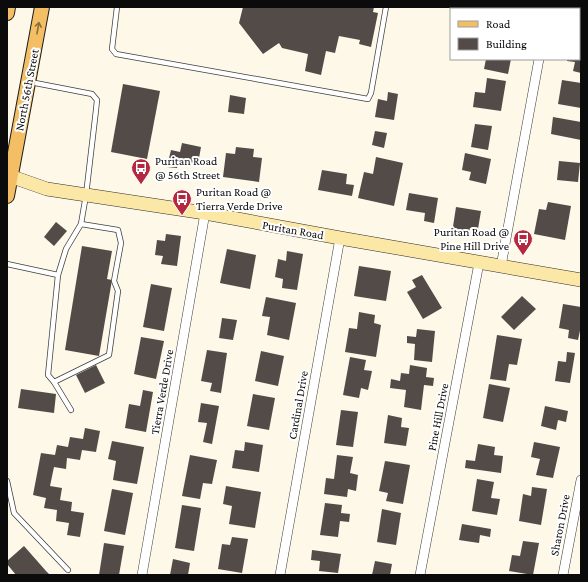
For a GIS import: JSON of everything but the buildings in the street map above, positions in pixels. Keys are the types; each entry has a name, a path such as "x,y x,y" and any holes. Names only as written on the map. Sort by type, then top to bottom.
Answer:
{"main road":[{"path":"7,13 8,7"},
{"name":"North 56th Street","path":"7,196 9,176 42,7"}],"street":[{"path":"501,266 539,60"},
{"name":"Puritan Road","path":"9,176 47,189 205,213 581,280"},
{"name":"Tierra Verde Drive","path":"142,575 205,213"},
{"name":"Cardinal Drive","path":"280,575 340,238"},
{"name":"Pine Hill Drive","path":"420,575 479,262"},
{"name":"Sharon Drive","path":"563,575 581,480"}],"lane":[{"path":"117,7 112,49 116,54 368,99 371,93 386,7"},
{"path":"28,82 92,94 97,100 86,195 81,224 66,249 58,275 48,375 54,382 70,410"},
{"path":"54,382 109,354 118,291 114,281 121,243 118,230 81,224"},
{"path":"7,264 58,275"},
{"path":"7,481 14,513 68,570"}],"place":[{"name":"Puritan Road @ 56th Street","path":"141,185"},
{"name":"Puritan Road @ Tierra Verde Drive","path":"182,216"},
{"name":"Puritan Road @ Pine Hill Drive","path":"523,256"}]}
